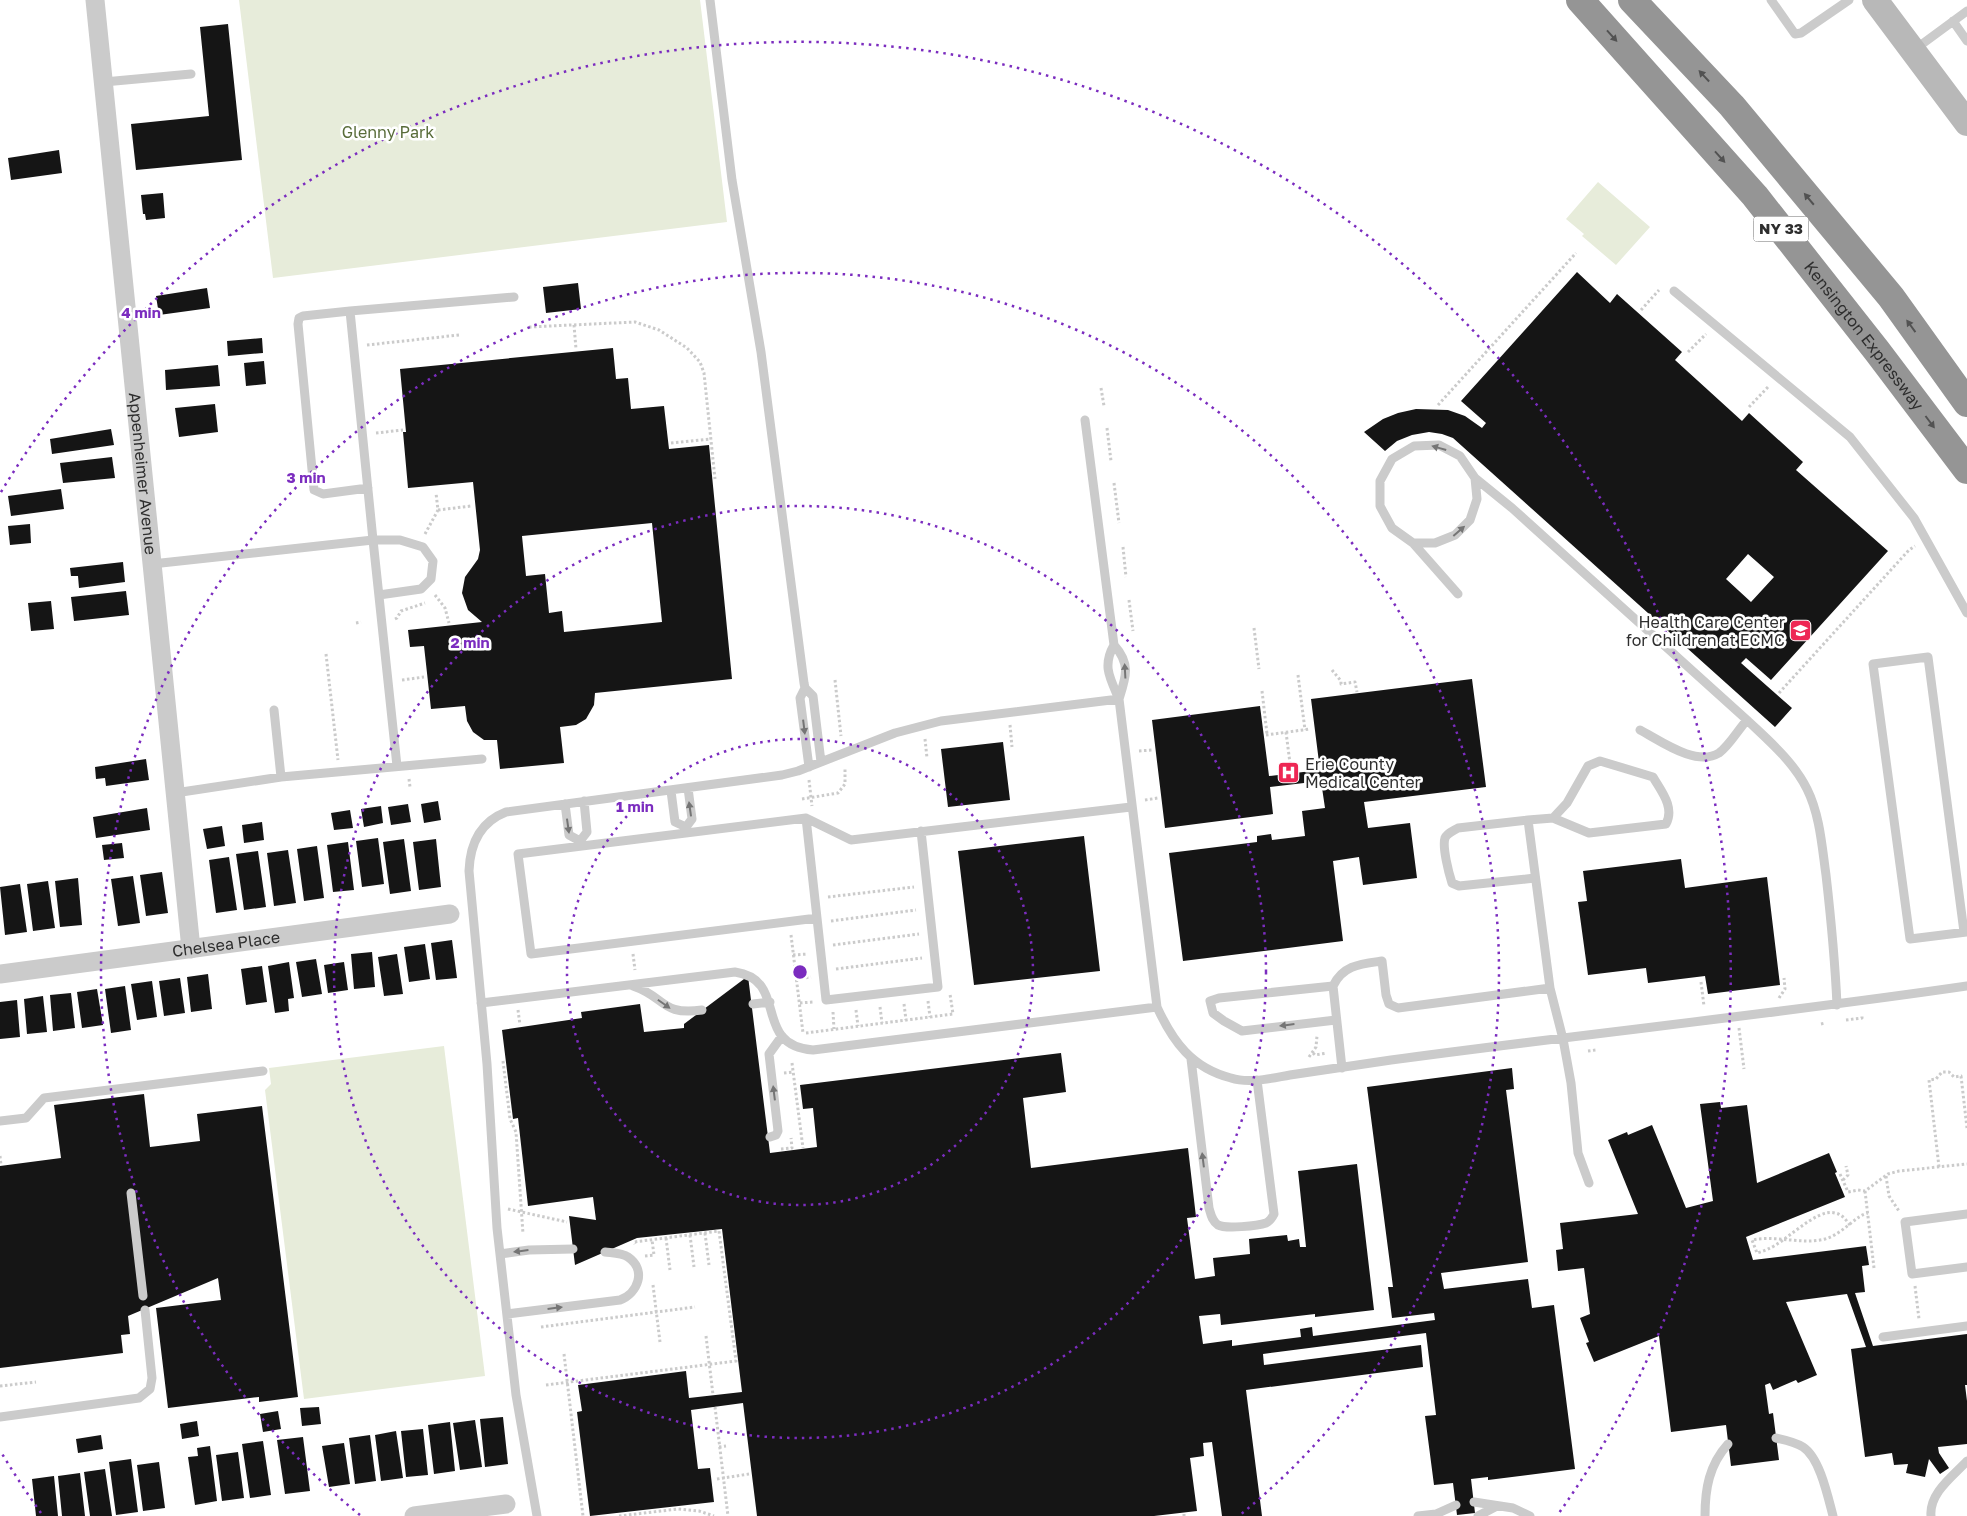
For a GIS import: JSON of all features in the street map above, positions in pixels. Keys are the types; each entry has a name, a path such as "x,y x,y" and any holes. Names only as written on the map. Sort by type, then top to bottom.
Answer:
{"highway":[{"name":"Kensington Expressway","path":"1580,0 1755,196 1877,351 1967,470"},
{"name":"NY 33","path":"1632,0 1745,121 1891,297 1967,403"}],"street":[{"name":"Appenheimer Avenue","path":"95,0 191,949"},
{"path":"1875,0 1967,123"},
{"name":"Chelsea Place","path":"0,974 450,914"},
{"path":"414,1516 506,1504"}],"lane":[{"path":"710,0 732,180 761,352 805,688 800,698 809,767"},
{"path":"1771,0 1795,34 1801,33 1849,0"},
{"path":"1913,50 1967,11"},
{"path":"1953,21 1967,41"},
{"path":"104,82 191,74"},
{"path":"1674,291 1850,437 1914,518 1967,613"},
{"path":"368,488 323,494 314,490 300,354 298,324 300,318 303,316 350,311 514,297"},
{"path":"350,311 396,766"},
{"path":"1085,420 1114,645 1123,655 1126,676 1119,699"},
{"path":"1458,594 1413,543 1392,528 1380,506 1380,481 1392,459 1414,446 1439,445 1460,456 1475,478 1512,508 1779,750 1807,788 1812,800 1822,841 1834,948 1837,1005"},
{"path":"1413,543 1435,543 1455,535 1470,520 1477,499 1475,478"},
{"path":"152,564 373,540 400,540 423,547 433,561 431,579 421,589 379,595"},
{"path":"1114,645 1107,658 1110,678 1119,699 1131,807 1158,1007 1173,1036 1190,1059 1215,1073 1232,1079 1257,1080 1837,1005 1967,986"},
{"path":"1928,657 1966,932 1910,939 1874,664 1928,657"},
{"path":"805,688 813,696 821,762"},
{"path":"537,1516 519,1414 500,1254 469,871 469,856 478,834 494,816 506,812 772,777 809,767 912,727 941,721 1119,699"},
{"path":"274,710 281,777"},
{"path":"1640,730 1690,756 1704,758 1720,752 1747,720"},
{"path":"176,793 281,777 482,759"},
{"path":"1535,878 1459,886 1452,883 1448,873 1444,840 1448,833 1458,828 1528,820 1553,818 1589,833 1666,824 1670,817 1669,806 1653,777 1600,760 1588,766 1567,803 1553,818"},
{"path":"687,830 692,819 688,788"},
{"path":"671,791 675,822 687,830"},
{"path":"580,844 587,832 584,801"},
{"path":"565,804 569,835 580,844"},
{"path":"817,918 531,954 518,854 687,830 806,818 851,840 1131,807"},
{"path":"806,818 826,1000 938,987 921,831"},
{"path":"1528,820 1550,988 1571,1083 1578,1153 1589,1183"},
{"path":"1342,1068 1332,986 1343,970 1353,966 1382,961 1386,995 1389,1004 1398,1008 1550,988"},
{"path":"481,1003 735,972 748,975 764,988 770,1002 772,1020 782,1036 794,1045 812,1050 1158,1007"},
{"path":"630,985 650,992 663,1005 671,1009 685,1012 702,1010"},
{"path":"1332,986 1219,998 1210,1001 1213,1013 1242,1031 1336,1020"},
{"path":"753,1004 770,1002"},
{"path":"770,1137 776,1135 778,1131 769,1054 782,1036"},
{"path":"1190,1059 1209,1208 1212,1219 1223,1227 1262,1224 1270,1220 1274,1214 1275,1207 1257,1080"},
{"path":"0,1120 26,1118 44,1098 263,1071"},
{"path":"131,1193 143,1296"},
{"path":"1967,1214 1905,1222 1912,1274 1967,1267"},
{"path":"500,1254 529,1250 573,1249"},
{"path":"506,1314 626,1298 638,1284 639,1274 636,1266 626,1256 604,1252"},
{"path":"0,1417 139,1398 150,1389 152,1378 145,1310"},
{"path":"1883,1337 1967,1326"},
{"path":"1776,1438 1804,1447 1811,1456 1825,1486 1833,1516"},
{"path":"1705,1516 1707,1483 1720,1453 1728,1444"},
{"path":"1931,1516 1937,1492 1967,1461"},
{"path":"1474,1502 1495,1507 1513,1508 1530,1516"},
{"path":"1418,1516 1440,1515 1456,1504"},
{"path":"1478,1516 1495,1507"}],"path":[{"path":"1438,404 1576,253"},
{"path":"1641,310 1660,290"},
{"path":"529,327 635,322 659,330 687,348 700,362 704,373 715,479"},
{"path":"574,325 576,349"},
{"path":"1688,352 1707,333"},
{"path":"368,355 367,345 459,335"},
{"path":"1101,388 1104,406"},
{"path":"1749,407 1767,388"},
{"path":"375,423 377,442"},
{"path":"1107,428 1111,461"},
{"path":"376,433 403,430"},
{"path":"672,443 711,439"},
{"path":"1114,483 1119,523"},
{"path":"424,535 438,510 436,493"},
{"path":"438,510 471,506"},
{"path":"1779,694 1909,550 1915,546"},
{"path":"1122,547 1126,577"},
{"path":"435,595 445,608 449,623"},
{"path":"1129,600 1134,631"},
{"path":"356,623 361,622"},
{"path":"1254,628 1259,669"},
{"path":"326,654 340,772"},
{"path":"1332,670 1342,684 1355,682 1357,692"},
{"path":"1298,675 1305,730"},
{"path":"401,680 424,677"},
{"path":"835,680 841,736"},
{"path":"1262,691 1266,734 1310,729"},
{"path":"1009,722 1012,747"},
{"path":"1286,732 1291,771"},
{"path":"924,734 927,758"},
{"path":"1143,751 1152,750"},
{"path":"802,799 832,795 841,790 845,784 845,767"},
{"path":"409,778 410,787"},
{"path":"809,780 812,806"},
{"path":"1149,799 1158,798"},
{"path":"827,898 912,887"},
{"path":"831,921 915,910"},
{"path":"790,931 803,1033 953,1014 950,994"},
{"path":"834,944 918,934"},
{"path":"633,951 635,968"},
{"path":"793,955 811,953"},
{"path":"837,969 922,958"},
{"path":"796,978 814,976"},
{"path":"1784,978 1785,989 1783,994 1785,995"},
{"path":"1701,982 1704,1006"},
{"path":"928,999 930,1017"},
{"path":"799,1003 818,1001"},
{"path":"904,1002 906,1020"},
{"path":"880,1005 882,1023"},
{"path":"856,1008 858,1026"},
{"path":"518,1010 520,1025"},
{"path":"832,1011 834,1029"},
{"path":"1846,1020 1862,1018"},
{"path":"1306,1060 1314,1054 1317,1043 1316,1028"},
{"path":"1739,1028 1744,1068"},
{"path":"1588,1052 1596,1050"},
{"path":"502,1060 510,1119 516,1132 523,1234"},
{"path":"792,1063 803,1148"},
{"path":"783,1073 793,1072"},
{"path":"1939,1167 1929,1080 1936,1079 1942,1072 1949,1072 1954,1077 1961,1076 1967,1128"},
{"path":"0,1156 1,1165"},
{"path":"1840,1174 1848,1192 1865,1191 1886,1176 1900,1171 1967,1164"},
{"path":"1843,1180 1848,1175 1846,1166"},
{"path":"1886,1176 1889,1196 1899,1212"},
{"path":"1865,1191 1874,1268"},
{"path":"520,1211 567,1222"},
{"path":"1850,1225 1838,1214 1827,1213 1812,1220 1785,1239 1768,1249 1757,1253 1752,1240 1764,1238 1785,1239 1814,1240 1824,1239 1840,1233 1850,1225 1861,1216 1868,1213"},
{"path":"546,1385 736,1361 719,1231 634,1242"},
{"path":"705,1234 708,1265"},
{"path":"690,1235 694,1267"},
{"path":"666,1238 670,1270"},
{"path":"649,1256 654,1255 652,1240"},
{"path":"653,1285 660,1342"},
{"path":"1915,1285 1920,1322"},
{"path":"541,1327 695,1307"},
{"path":"706,1336 713,1395"},
{"path":"564,1354 584,1516"},
{"path":"0,1386 36,1382"},
{"path":"715,1407 728,1516"},
{"path":"572,1418 577,1418"},
{"path":"719,1447 726,1446"},
{"path":"716,1479 749,1474"},
{"path":"619,1516 678,1509 699,1511 714,1516"}],"green space":[{"name":"Glenny Park","path":"239,0 700,0 727,222 273,278"},
{"path":"1598,182 1650,227 1616,265 1582,236 1584,234 1566,219"},
{"path":"444,1046 485,1376 304,1399 265,1090 271,1084 269,1068"}],"building":[{"path":"228,24 242,160 136,170 131,124 209,116 200,27"},
{"path":"59,150 62,173 11,180 8,158"},
{"path":"163,193 165,218 146,220 145,214 143,214 141,195"},
{"path":"1577,272 1610,303 1617,294 1682,352 1675,360 1742,421 1749,413 1803,462 1796,470 1888,551 1771,680 1746,658 1741,663 1792,708 1775,727 1453,438 1429,432 1412,435 1397,441 1385,451 1364,432 1383,419 1416,409 1448,410 1465,416 1482,428 1486,423 1461,401","holes":["1748,554 1774,577 1751,602 1726,579"]},
{"path":"578,283 581,309 546,313 543,287"},
{"path":"207,288 210,308 159,315 156,296"},
{"path":"262,338 263,353 228,356 227,341"},
{"path":"613,348 616,379 628,378 631,409 664,406 669,449 709,445 732,679 595,693 594,705 586,719 576,725 560,727 564,763 500,769 497,740 484,740 473,732 467,721 465,706 431,709 424,646 410,647 408,630 482,622 468,610 462,593 465,577 478,559 480,550 473,482 408,488 403,432 406,432 400,369","holes":["652,523 662,622 564,632 562,611 549,613 545,574 526,576 522,536"]},
{"path":"264,361 266,384 246,386 244,363"},
{"path":"218,365 220,386 166,390 165,370"},
{"path":"215,404 218,432 179,437 175,408"},
{"path":"111,429 114,445 52,454 50,439"},
{"path":"112,457 115,478 63,483 60,463"},
{"path":"61,489 64,509 11,516 8,496"},
{"path":"30,524 31,543 10,545 8,526"},
{"path":"123,562 125,582 79,588 78,576 71,576 70,568"},
{"path":"126,591 129,615 74,621 71,597"},
{"path":"51,601 54,629 31,631 28,603"},
{"path":"1472,679 1486,787 1364,802 1368,828 1410,823 1417,878 1363,885 1359,857 1333,861 1343,941 1183,961 1169,853 1257,842 1257,836 1271,834 1272,840 1305,836 1302,811 1325,808 1321,781 1270,787 1273,814 1165,828 1152,720 1260,706 1269,776 1320,770 1311,699"},
{"path":"1003,742 1010,800 948,807 941,749"},
{"path":"146,759 149,780 106,786 105,778 96,779 95,767"},
{"path":"438,801 441,820 424,823 421,804"},
{"path":"408,804 411,822 391,825 388,807"},
{"path":"381,806 383,823 364,827 361,809"},
{"path":"147,808 150,830 96,838 93,817"},
{"path":"350,810 353,828 334,830 331,813"},
{"path":"262,822 264,840 244,843 242,825"},
{"path":"222,826 225,846 207,849 203,829"},
{"path":"1084,836 1100,971 974,985 958,851"},
{"path":"378,838 384,884 362,887 356,841"},
{"path":"404,839 411,891 390,894 383,842"},
{"path":"436,839 441,887 419,890 413,842"},
{"path":"348,842 354,890 333,892 327,845"},
{"path":"122,843 124,858 104,860 102,845"},
{"path":"317,846 324,898 304,901 297,849"},
{"path":"288,850 296,903 274,906 267,853"},
{"path":"258,851 266,907 244,910 236,854"},
{"path":"229,857 237,910 216,913 209,860"},
{"path":"1681,859 1685,888 1767,877 1780,985 1708,994 1705,976 1648,983 1646,968 1588,975 1578,902 1587,901 1583,871"},
{"path":"162,872 168,913 146,916 140,875"},
{"path":"133,876 140,923 118,926 111,879"},
{"path":"78,878 82,925 60,927 55,881"},
{"path":"48,881 55,928 33,931 27,884"},
{"path":"20,884 27,932 5,935 0,887"},
{"path":"452,940 457,978 436,980 431,943"},
{"path":"425,944 430,979 409,982 404,947"},
{"path":"372,952 375,987 354,989 351,954"},
{"path":"397,954 403,994 384,996 378,957"},
{"path":"316,959 322,994 302,997 296,962"},
{"path":"289,962 294,998 288,999 289,1011 275,1013 268,966"},
{"path":"344,962 348,990 328,993 324,965"},
{"path":"262,966 267,1002 246,1005 241,969"},
{"path":"208,974 212,1009 191,1012 187,977"},
{"path":"748,976 770,1153 817,1147 813,1108 803,1109 800,1085 1061,1053 1066,1092 1023,1098 1031,1168 1188,1148 1196,1217 1187,1218 1195,1279 1215,1276 1213,1258 1250,1254 1249,1239 1287,1235 1288,1241 1299,1239 1300,1247 1306,1247 1298,1171 1357,1164 1374,1310 1315,1317 1315,1314 1221,1325 1220,1314 1199,1316 1203,1344 1232,1340 1232,1346 1301,1337 1300,1329 1312,1327 1313,1336 1435,1320 1434,1313 1392,1318 1388,1287 1393,1287 1367,1087 1512,1068 1514,1089 1506,1090 1528,1262 1441,1273 1444,1289 1528,1279 1532,1308 1554,1305 1575,1469 1488,1480 1488,1477 1471,1479 1475,1513 1457,1515 1453,1483 1434,1485 1425,1416 1436,1415 1426,1333 1263,1354 1264,1365 1421,1345 1423,1367 1246,1390 1262,1516 1222,1516 1212,1442 1203,1443 1204,1456 1190,1458 1197,1511 1154,1516 757,1516 743,1403 691,1410 698,1469 710,1468 714,1502 590,1516 577,1412 582,1411 578,1385 686,1371 689,1398 742,1392 722,1229 637,1238 575,1265 569,1216 596,1220 593,1197 528,1206 518,1118 513,1119 502,1030 582,1018 581,1012 640,1004 644,1032 684,1028 684,1024"},
{"path":"180,978 185,1013 164,1016 159,981"},
{"path":"152,981 157,1017 137,1020 131,984"},
{"path":"125,986 131,1030 111,1033 105,989"},
{"path":"97,989 103,1025 82,1028 77,992"},
{"path":"71,993 75,1028 53,1031 50,995"},
{"path":"43,996 47,1032 27,1034 24,999"},
{"path":"17,1000 20,1037 0,1039 0,1002"},
{"path":"144,1094 150,1147 200,1141 197,1114 262,1106 298,1397 259,1402 259,1397 168,1408 156,1308 221,1300 218,1278 128,1316 130,1334 121,1335 123,1353 0,1368 0,1166 61,1158 54,1105"},
{"path":"1720,1102 1721,1108 1747,1105 1757,1183 1829,1153 1845,1197 1746,1237 1753,1260 1866,1246 1869,1265 1862,1266 1865,1292 1855,1293 1873,1346 1967,1334 1967,1385 1965,1385 1967,1444 1938,1447 1939,1453 1949,1468 1940,1474 1929,1459 1925,1477 1906,1473 1908,1464 1894,1465 1892,1453 1865,1457 1851,1349 1866,1347 1847,1294 1786,1302 1817,1375 1798,1383 1796,1380 1773,1390 1770,1383 1765,1385 1769,1414 1773,1413 1779,1460 1731,1466 1726,1425 1671,1432 1659,1336 1594,1362 1586,1343 1589,1342 1580,1318 1590,1314 1584,1268 1558,1271 1556,1250 1563,1249 1560,1223 1638,1214 1608,1140 1627,1132 1628,1135 1652,1125 1686,1208 1713,1201 1700,1104"},
{"path":"319,1407 321,1424 302,1426 300,1408"},
{"path":"278,1411 281,1429 263,1432 260,1414"},
{"path":"503,1417 508,1464 485,1467 480,1419"},
{"path":"475,1420 482,1467 460,1470 453,1423"},
{"path":"197,1421 199,1436 182,1439 180,1424"},
{"path":"450,1422 455,1471 434,1474 428,1425"},
{"path":"423,1429 428,1475 406,1477 401,1431"},
{"path":"396,1431 403,1478 381,1481 375,1435"},
{"path":"101,1435 103,1449 78,1453 76,1439"},
{"path":"370,1435 376,1481 355,1484 349,1438"},
{"path":"303,1437 310,1491 285,1494 277,1440"},
{"path":"263,1441 271,1495 250,1498 242,1444"},
{"path":"344,1443 350,1484 329,1487 322,1446"},
{"path":"210,1446 217,1501 195,1505 188,1457 198,1456 197,1448"},
{"path":"238,1452 244,1498 222,1501 216,1455"},
{"path":"131,1459 138,1512 116,1515 109,1462"},
{"path":"159,1462 165,1508 143,1511 137,1465"},
{"path":"105,1469 112,1516 90,1516 84,1472"},
{"path":"80,1473 85,1516 62,1516 58,1476"},
{"path":"54,1476 58,1516 36,1516 32,1479"}],"place":[{"name":"Health Care Center for Children at ECMC","path":"1801,631"},
{"name":"Erie County Medical Center","path":"1289,773"}]}
